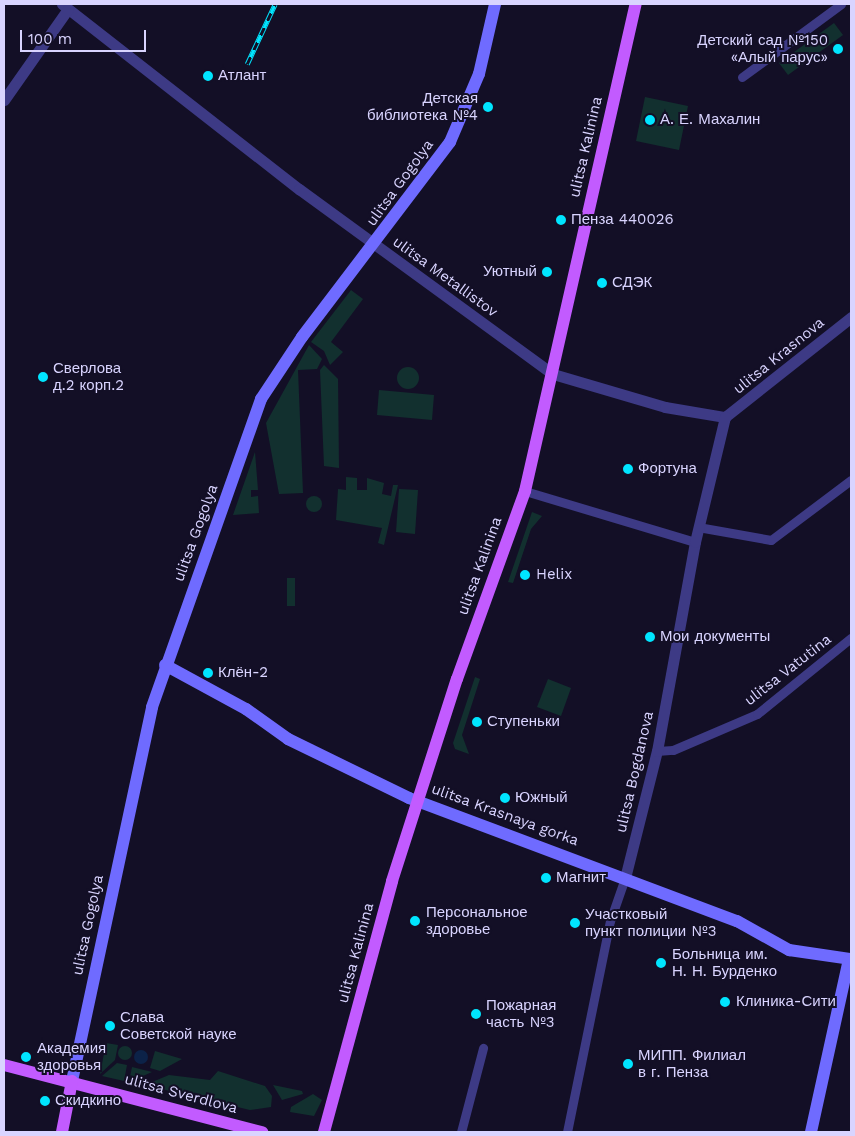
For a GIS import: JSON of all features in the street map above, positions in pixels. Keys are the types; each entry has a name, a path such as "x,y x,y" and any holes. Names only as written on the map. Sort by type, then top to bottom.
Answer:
{"main road":[{"name":"ulitsa Gogolya","path":"62,1132 133,786 165,665 261,399 296,344 375,245 450,142 466,110 495,4"},
{"name":"ulitsa Kalinina","path":"324,1132 418,801 525,491 554,374 636,4"},
{"name":"ulitsa Krasnaya gorka","path":"165,665 246,709 288,739 418,801 625,878 764,933 788,950 850,959"},
{"path":"812,1132 850,959"},
{"name":"ulitsa Sverdlova","path":"4,1065 72,1081 262,1132"}],"street":[{"path":"742,76 841,4"},
{"name":"ulitsa Metallistov","path":"65,6 375,245 554,374 665,407 725,417"},
{"path":"4,100 65,6"},
{"name":"ulitsa Krasnova","path":"725,417 851,317"},
{"name":"ulitsa Bogdanova","path":"567,1132 608,930 625,878 657,751 694,542 725,417"},
{"path":"698,527 771,540 851,480"},
{"path":"525,491 694,542"},
{"name":"ulitsa Vatutina","path":"657,751 673,750 757,714 851,638"},
{"path":"461,1132 483,1048"}],"green space":[{"path":"834,23 843,35 788,75 779,63"},
{"path":"645,97 688,106 679,150 636,141"},
{"path":"351,290 363,299 331,342 343,352 330,365 324,351 311,342"},
{"path":"309,345 322,359 317,369 298,370 303,493 279,494 266,423"},
{"path":"324,365 338,379 339,468 324,466 320,370"},
{"path":"408,367 418,374 419,378 412,388 408,389 398,382 397,378 404,368"},
{"path":"379,390 434,395 432,420 377,415"},
{"path":"255,452 258,490 251,490 251,497 258,496 259,513 233,515"},
{"path":"346,477 357,478 357,490 367,490 367,478 384,483 382,494 391,496 393,485 398,485 384,545 378,543 382,528 336,520 338,489 346,490"},
{"path":"399,489 418,490 415,534 396,532"},
{"path":"311,496 317,496 322,501 320,510 311,512 306,507 306,501"},
{"path":"532,512 542,516 531,529 513,583 508,582"},
{"path":"287,578 295,578 295,606 287,606"},
{"path":"475,677 480,679 462,735 469,754 455,749 453,743"},
{"path":"548,679 571,688 561,716 537,707"},
{"path":"106,1043 118,1045 115,1060 100,1074"},
{"path":"122,1046 128,1046 132,1053 128,1060 122,1060 118,1056 118,1050"},
{"path":"155,1051 182,1059 160,1071 150,1068"},
{"path":"117,1063 127,1065 124,1081 102,1076"},
{"path":"132,1067 152,1072 129,1082"},
{"path":"218,1071 265,1086 272,1096 271,1107 250,1110 145,1085 169,1075 210,1080"},
{"path":"273,1085 302,1091 303,1094 282,1100"},
{"path":"313,1094 322,1100 314,1116 290,1112 291,1107"}],"water":[{"path":"138,1050 144,1050 148,1057 144,1064 138,1064 134,1060 134,1054"}],"railway":[{"path":"247,64 275,4"}],"place":[{"name":"Детский сад №150 «Алый парус»","path":"838,49"},
{"name":"Атлант","path":"208,76"},
{"name":"Детская библиотека №4","path":"488,107"},
{"name":"А. Е. Махалин","path":"650,120"},
{"name":"Пенза 440026","path":"561,220"},
{"name":"Уютный","path":"547,272"},
{"name":"СДЭК","path":"602,283"},
{"name":"Сверлова д.2 корп.2","path":"43,377"},
{"name":"Фортуна","path":"628,469"},
{"name":"Helix","path":"525,575"},
{"name":"Мои документы","path":"650,637"},
{"name":"Клён-2","path":"208,673"},
{"name":"Ступеньки","path":"477,722"},
{"name":"Южный","path":"505,798"},
{"name":"Магнит","path":"546,878"},
{"name":"Персональное здоровье","path":"415,921"},
{"name":"Участковый пункт полиции №3","path":"575,923"},
{"name":"Больница им. Н. Н. Бурденко","path":"661,963"},
{"name":"Клиника-Сити","path":"725,1002"},
{"name":"Пожарная часть №3","path":"476,1014"},
{"name":"Слава Советской науке","path":"110,1026"},
{"name":"Академия здоровья","path":"26,1057"},
{"name":"МИПП. Филиал в г. Пенза","path":"628,1064"},
{"name":"Скидкино","path":"45,1101"}]}
